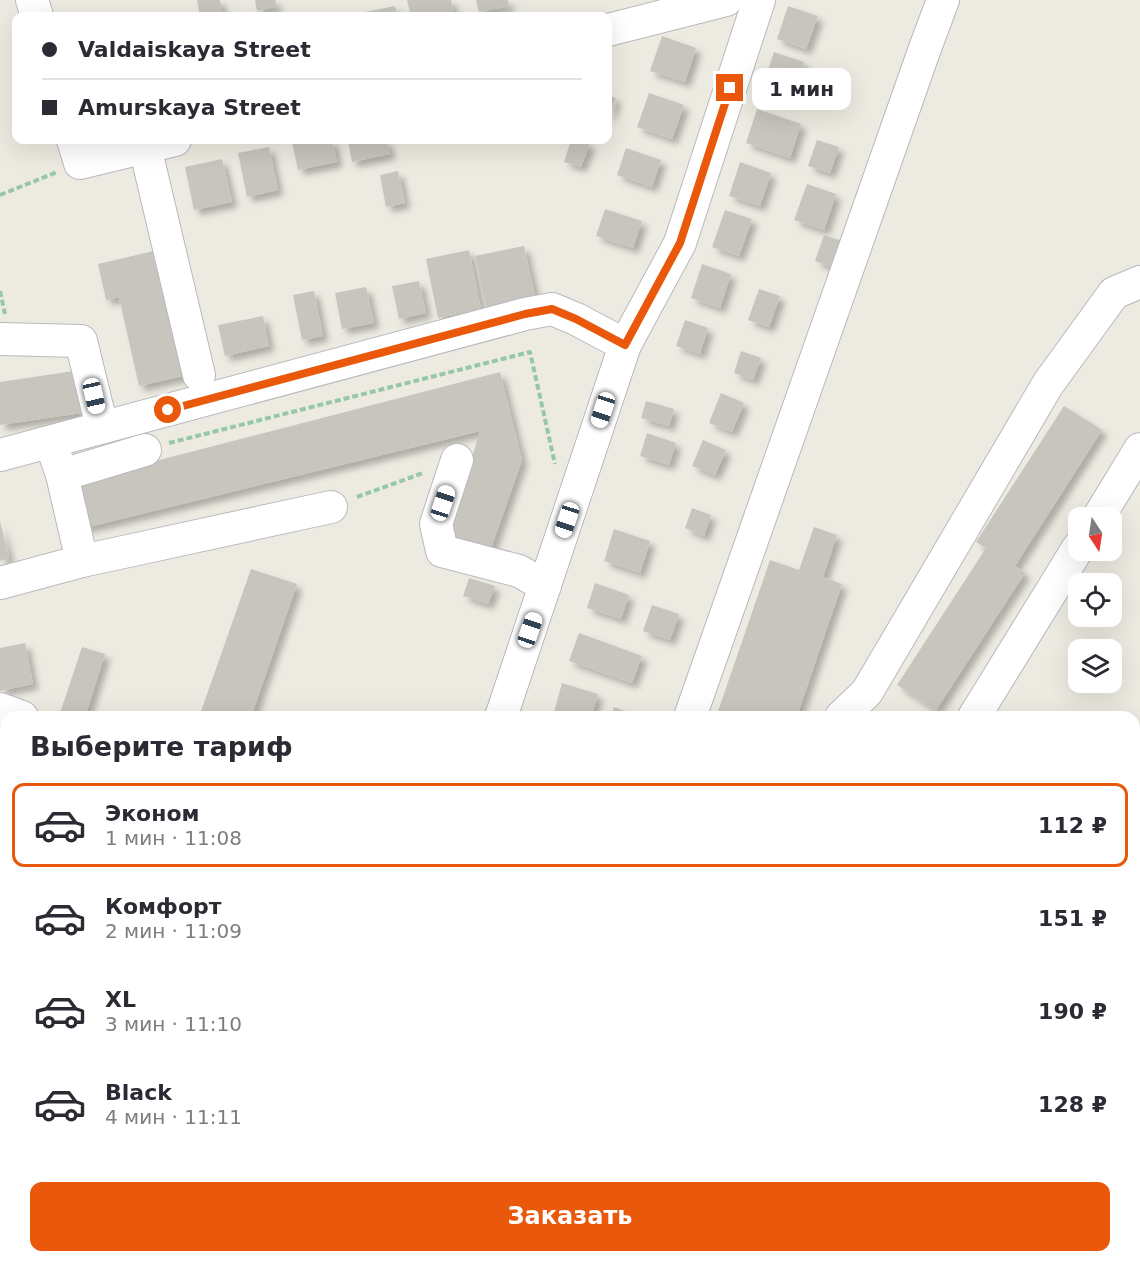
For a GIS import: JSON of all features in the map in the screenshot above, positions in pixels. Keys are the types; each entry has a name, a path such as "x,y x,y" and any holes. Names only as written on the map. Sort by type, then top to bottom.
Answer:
{"street":[{"path":"612,29 726,0"},
{"path":"503,711 625,345 680,243 759,0"},
{"path":"692,711 943,0"},
{"path":"76,151 150,144"},
{"path":"160,144 199,375"},
{"path":"847,711 867,692 1048,384 1114,293 1140,282"},
{"path":"0,456 502,320 552,309 625,345"},
{"path":"0,339 81,341 102,428"},
{"path":"51,443 62,475 82,561"},
{"path":"1105,507 1140,449"},
{"path":"62,475 145,450"},
{"path":"457,460 436,524 442,552 519,570 545,586"},
{"path":"0,583 82,561 331,507"},
{"path":"978,711 1070,561"}],"path":[{"path":"0,195 76,151"},
{"path":"145,450 530,352 556,471"},
{"path":"331,507 457,460"}],"building":[{"path":"197,0 220,0 222,12 199,12"},
{"path":"255,0 275,0 277,6 257,11"},
{"path":"407,0 451,0 454,12 410,12"},
{"path":"476,0 508,0 509,6 479,12"},
{"path":"395,6 396,12 365,12"},
{"path":"788,6 818,16 806,49 777,39"},
{"path":"662,36 696,48 685,82 650,71"},
{"path":"774,52 804,62 790,102 761,91"},
{"path":"649,93 684,105 672,139 637,127"},
{"path":"612,96 616,98 612,109"},
{"path":"757,109 801,124 790,158 746,143"},
{"path":"817,140 839,147 830,173 808,166"},
{"path":"292,144 333,144 337,162 298,170"},
{"path":"349,144 387,144 390,154 352,162"},
{"path":"570,144 590,144 581,167 564,162"},
{"path":"269,147 278,190 247,197 238,153"},
{"path":"626,148 661,160 652,187 617,175"},
{"path":"222,159 232,202 194,210 185,167"},
{"path":"740,162 771,173 760,206 729,196"},
{"path":"398,171 405,203 386,207 380,175"},
{"path":"807,184 836,194 824,230 794,220"},
{"path":"605,209 642,221 633,248 596,236"},
{"path":"725,210 752,219 739,256 712,247"},
{"path":"824,235 842,241 832,267 815,261"},
{"path":"524,246 536,301 487,312 475,256"},
{"path":"158,250 187,375 139,386 119,297 106,300 98,264"},
{"path":"469,250 481,309 438,318 426,259"},
{"path":"702,264 731,274 720,308 691,298"},
{"path":"419,281 426,313 399,319 392,286"},
{"path":"366,287 374,323 342,329 335,293"},
{"path":"759,289 780,296 769,327 748,320"},
{"path":"314,291 323,336 302,340 293,295"},
{"path":"263,316 269,346 225,356 218,325"},
{"path":"685,320 708,328 700,354 676,346"},
{"path":"741,351 761,358 753,380 734,373"},
{"path":"74,371 81,413 0,425 0,382"},
{"path":"500,372 522,460 490,551 448,537 480,431 84,528 70,483"},
{"path":"721,393 744,403 732,432 709,423"},
{"path":"646,401 674,409 669,426 641,418"},
{"path":"1064,406 1102,430 1015,566 1025,573 936,710 897,685 986,548 976,542"},
{"path":"647,433 676,443 669,465 640,456"},
{"path":"703,440 726,450 715,475 692,466"},
{"path":"692,508 711,515 704,536 685,528"},
{"path":"0,521 9,558 0,561"},
{"path":"814,527 837,535 823,577 842,584 799,711 718,711 770,560 799,570"},
{"path":"614,529 650,541 640,573 604,561"},
{"path":"251,569 297,584 253,711 201,711"},
{"path":"469,578 495,586 488,604 463,596"},
{"path":"595,583 629,595 621,619 587,608"},
{"path":"652,605 679,614 670,640 643,631"},
{"path":"579,633 642,656 632,683 569,661"},
{"path":"25,643 33,684 0,691 0,648"},
{"path":"82,647 105,654 87,711 61,711"},
{"path":"562,683 598,694 593,711 554,711"},
{"path":"614,707 625,711 612,711"}],"route":[{"path":"168,410 525,314 552,309 625,345 680,243 730,88"}]}
